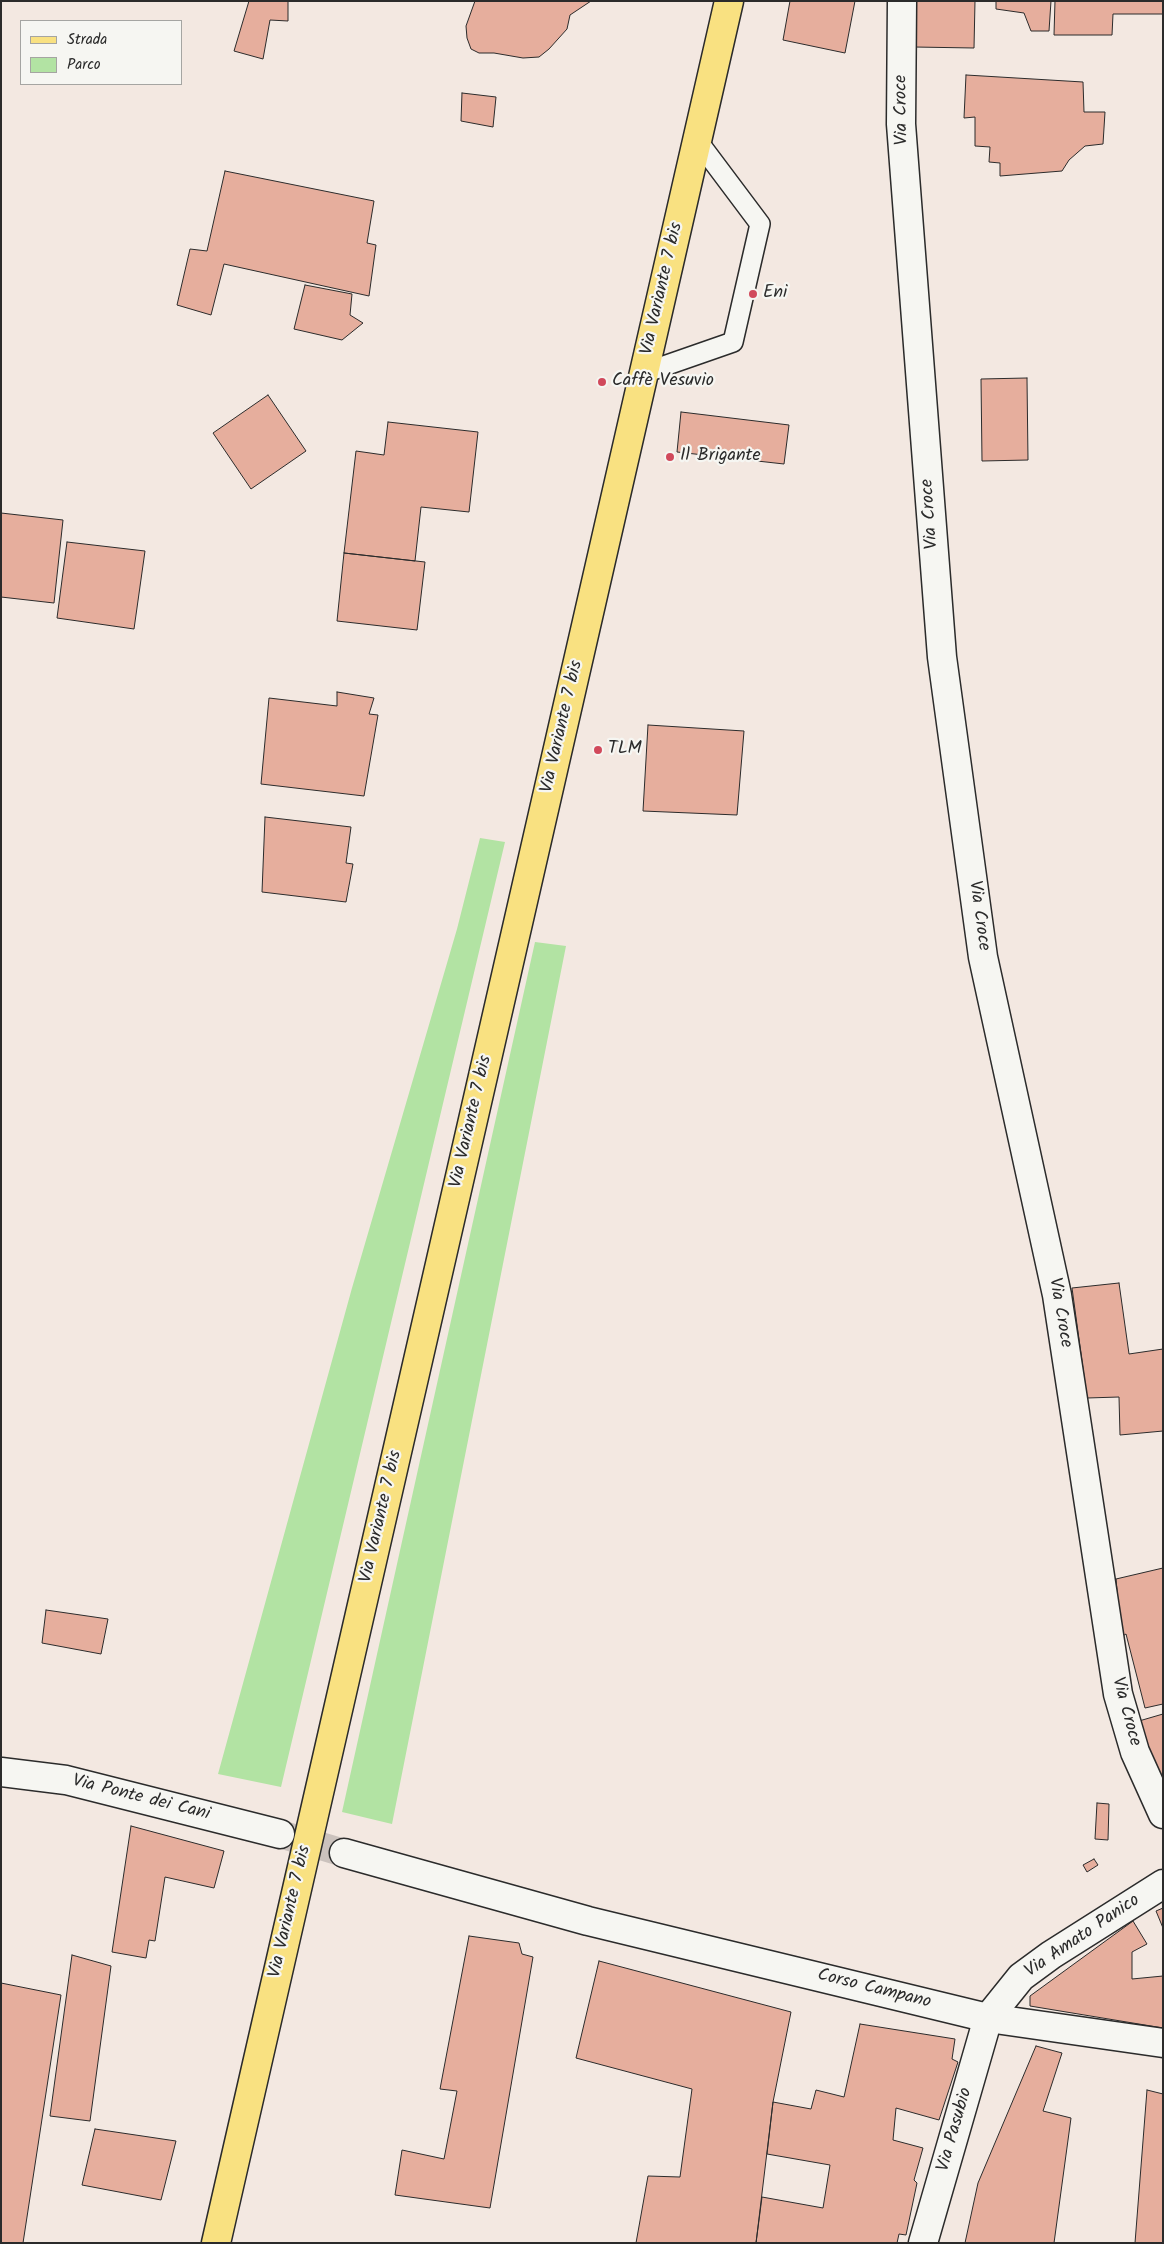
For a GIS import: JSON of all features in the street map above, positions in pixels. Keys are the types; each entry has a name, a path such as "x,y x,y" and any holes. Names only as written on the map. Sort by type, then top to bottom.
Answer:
{"main road":[{"name":"Via Variante 7 bis","path":"216,2243 729,1"}],"street":[{"name":"Via Croce","path":"902,1 901,124 942,657 983,957 1057,1295 1118,1694 1135,1752 1163,1814"},
{"name":"Via Ponte dei Cani","path":"1,1772 66,1780 280,1834"},
{"name":"Corso Campano","path":"344,1853 588,1920 988,2018 1163,2043"},
{"name":"Via Amato Panico","path":"988,2018 1021,1977 1051,1955 1163,1884"},
{"name":"Via Pasubio","path":"923,2243 988,2018"}],"lane":[{"path":"644,372 733,342 760,224 697,140"}],"green space":[{"path":"480,838 505,842 281,1787 218,1774 352,1288 457,929"},
{"path":"535,942 566,946 392,1824 342,1812"}],"building":[{"path":"249,1 288,1 288,21 270,20 263,59 234,51"},
{"path":"475,1 591,1 570,15 567,29 549,49 539,57 523,58 494,53 479,53 471,49 467,38 466,26"},
{"path":"790,1 855,1 845,53 783,40"},
{"path":"913,1 975,1 974,48 914,47"},
{"path":"996,1 1051,1 1049,31 1031,31 1024,13 996,9"},
{"path":"1055,1 1163,1 1163,14 1113,14 1112,35 1054,35"},
{"path":"966,75 1083,82 1084,112 1105,112 1103,144 1085,146 1069,160 1062,171 1000,176 1000,163 989,162 990,147 975,146 975,117 964,118"},
{"path":"462,93 496,97 493,127 461,121"},
{"path":"225,171 374,201 367,243 376,245 369,296 224,264 211,315 177,305 190,249 207,251"},
{"path":"305,285 352,294 350,315 363,323 342,340 294,329"},
{"path":"1027,378 1028,460 982,461 981,379"},
{"path":"268,395 306,451 251,489 213,433"},
{"path":"681,412 789,425 784,464 677,452"},
{"path":"388,422 478,432 469,512 421,507 415,561 344,553 356,451 384,455"},
{"path":"1,513 63,520 54,603 1,597"},
{"path":"67,542 145,551 134,629 57,618"},
{"path":"344,553 425,562 417,630 337,621"},
{"path":"337,692 374,698 369,714 378,715 364,796 261,784 269,698 337,706"},
{"path":"648,725 744,731 737,815 643,811"},
{"path":"265,817 351,827 346,863 353,864 346,902 262,892"},
{"path":"1119,1283 1129,1354 1163,1349 1163,1431 1120,1435 1119,1397 1087,1398 1072,1288"},
{"path":"1163,1568 1163,1704 1145,1708 1126,1634 1121,1637 1116,1579"},
{"path":"46,1610 108,1619 101,1654 42,1643"},
{"path":"1163,1714 1163,1786 1144,1746 1139,1721"},
{"path":"1097,1803 1109,1804 1108,1840 1095,1839"},
{"path":"131,1826 224,1851 214,1888 165,1877 155,1941 149,1940 146,1958 112,1952"},
{"path":"1094,1859 1098,1865 1087,1872 1083,1865"},
{"path":"1163,1908 1163,1928 1156,1911"},
{"path":"1133,1921 1147,1944 1132,1952 1132,1979 1163,1976 1163,2028 1030,2006 1030,1996"},
{"path":"469,1936 519,1943 522,1954 533,1957 490,2208 395,2195 402,2150 444,2159 457,2091 440,2089"},
{"path":"72,1955 111,1966 90,2121 50,2116"},
{"path":"599,1961 791,2012 773,2102 756,2243 636,2243 648,2176 680,2177 692,2089 576,2058"},
{"path":"1,1983 61,1995 23,2243 1,2243"},
{"path":"860,2024 955,2039 952,2059 958,2062 939,2120 896,2108 893,2140 923,2148 914,2180 917,2183 906,2235 899,2234 897,2243 756,2243 762,2197 823,2208 830,2165 767,2154 773,2102 811,2109 816,2090 844,2097"},
{"path":"1036,2046 1062,2053 1043,2111 1071,2118 1054,2243 965,2243 978,2183"},
{"path":"1147,2090 1163,2094 1163,2243 1135,2243"},
{"path":"95,2129 176,2141 161,2200 82,2185"}],"tunnel":[{"path":"280,1834 344,1853"}],"place":[{"name":"Eni","path":"753,294"},
{"name":"Caffè Vesuvio","path":"602,382"},
{"name":"Il Brigante","path":"670,457"},
{"name":"TLM","path":"598,750"}]}
